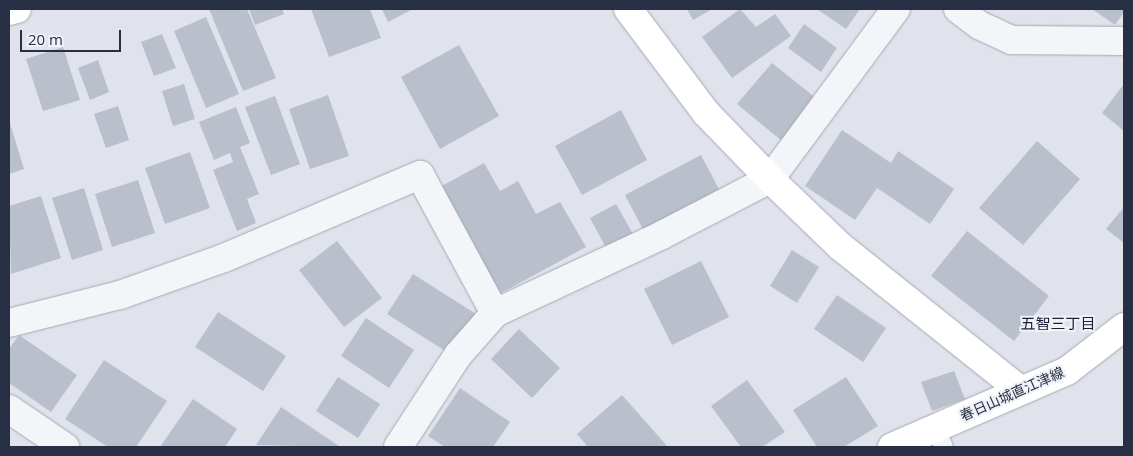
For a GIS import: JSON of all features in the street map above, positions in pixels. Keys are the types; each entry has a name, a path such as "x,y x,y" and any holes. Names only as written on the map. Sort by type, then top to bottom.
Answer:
{"street":[{"path":"9,11 16,9"},
{"path":"628,9 706,113 770,179 841,247 1020,390"},
{"path":"398,447 458,355 494,314 662,235 770,179 896,9"},
{"path":"958,9 979,25 1011,40 1122,37"},
{"path":"9,323 120,296 224,258 420,175 494,314"},
{"name":"春日山城直江津線","path":"892,447 939,438 1020,390 1067,371 1124,327"},
{"path":"9,408 64,447"}],"building":[{"path":"209,9 247,9 276,78 243,91"},
{"path":"249,9 282,9 284,14 255,25"},
{"path":"311,9 370,9 381,38 329,57"},
{"path":"382,9 413,9 388,22"},
{"path":"687,9 712,9 693,20"},
{"path":"740,9 756,27 775,14 791,36 732,78 702,37"},
{"path":"817,9 860,9 846,29"},
{"path":"1092,9 1124,9 1124,12 1115,25"},
{"path":"206,17 239,94 206,108 174,31"},
{"path":"804,24 837,48 821,72 788,48"},
{"path":"162,34 176,68 154,76 141,42"},
{"path":"459,45 499,116 440,149 401,77"},
{"path":"63,47 80,100 43,111 26,59"},
{"path":"98,60 109,92 90,100 78,68"},
{"path":"772,63 817,99 782,141 737,104"},
{"path":"184,84 195,119 173,126 162,91"},
{"path":"1124,84 1124,131 1102,113"},
{"path":"328,95 349,156 310,169 289,109"},
{"path":"275,96 300,164 271,175 245,107"},
{"path":"118,106 129,140 106,148 94,114"},
{"path":"236,107 250,143 240,147 259,194 247,199 256,223 237,231 213,170 233,162 230,153 214,160 199,122"},
{"path":"621,110 647,160 582,195 555,146"},
{"path":"9,120 24,169 9,174"},
{"path":"842,130 891,163 898,151 954,189 930,224 877,188 855,220 805,186"},
{"path":"1037,141 1080,179 1023,245 979,208"},
{"path":"190,152 210,208 165,224 145,168"},
{"path":"701,155 721,193 645,233 625,195"},
{"path":"484,163 500,191 518,181 536,214 560,202 586,247 499,294 440,187"},
{"path":"138,180 155,233 112,247 95,194"},
{"path":"84,188 103,250 72,260 52,198"},
{"path":"41,196 61,258 11,274 9,206"},
{"path":"616,204 633,234 606,248 590,218"},
{"path":"1124,207 1124,243 1106,229"},
{"path":"967,231 1049,296 1014,341 931,276"},
{"path":"337,241 382,298 344,327 299,270"},
{"path":"792,250 819,267 797,303 770,286"},
{"path":"701,261 729,317 672,345 644,289"},
{"path":"413,274 476,314 450,354 387,314"},
{"path":"837,295 886,328 863,362 814,329"},
{"path":"218,312 286,356 263,391 195,347"},
{"path":"366,318 414,350 389,388 341,356"},
{"path":"519,329 560,368 532,398 491,359"},
{"path":"19,335 77,375 51,412 9,383 9,349"},
{"path":"104,360 167,401 136,447 108,447 65,419"},
{"path":"954,371 965,399 932,411 921,382"},
{"path":"338,377 380,404 358,438 316,411"},
{"path":"846,377 878,426 844,447 817,447 793,410"},
{"path":"747,380 785,432 762,447 741,447 711,406"},
{"path":"460,388 510,422 493,447 445,447 428,436"},
{"path":"622,395 668,447 588,447 577,434"},
{"path":"193,399 237,429 225,447 160,447"},
{"path":"281,407 339,446 256,445"}],"district":[{"name":"五智三丁目","path":"1058,324"}]}
